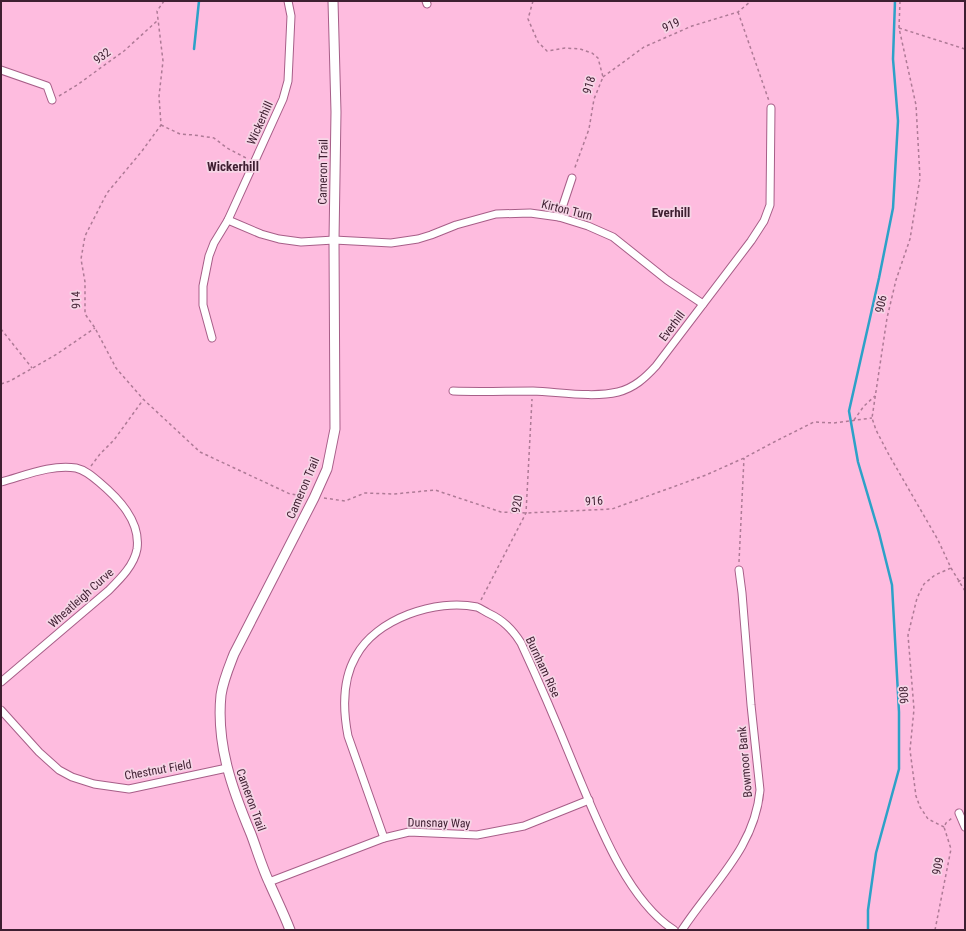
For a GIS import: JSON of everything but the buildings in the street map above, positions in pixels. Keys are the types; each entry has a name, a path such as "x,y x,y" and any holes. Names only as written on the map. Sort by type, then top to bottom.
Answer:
{"street":[{"name":"Wickerhill","path":"212,338 203,305 203,286 209,256 214,243 228,220 283,99 288,81 291,16 288,1"},
{"name":"Cameron Trail","path":"290,930 269,882 238,802 227,768 220,721 221,693 234,654 243,634 318,498 327,469 335,429 334,240 336,112 333,1"},
{"path":"1,70 47,86 52,100"},
{"name":"Everhill","path":"453,391 533,391 606,394 619,392 644,379 656,366 759,230 770,206 771,108"},
{"path":"560,217 572,178"},
{"name":"Kirton Turn","path":"228,220 261,234 279,239 301,242 334,240 391,243 405,242 431,235 456,225 483,217 503,214 530,213 560,217 588,226 613,237 667,280 703,304"},
{"name":"Wheatleigh Curve","path":"1,482 35,472 63,467 77,468 86,472 117,499 127,511 136,534 137,549 130,566 108,591 1,682"},
{"name":"Bowmoor Bank","path":"682,930 738,854 751,830 759,803 760,790 739,570"},
{"name":"Burnham Rise","path":"384,838 348,736 345,723 345,696 350,669 355,656 372,635 395,620 408,615 445,606 478,608 499,618 512,629 521,643 588,800 611,849 640,899 674,930"},
{"name":"Chestnut Field","path":"1,710 39,752 59,770 72,777 94,784 129,789 227,768"},
{"name":"Dunsnay Way","path":"269,882 384,838 410,832 477,835 524,826 588,800"},
{"path":"959,813 965,826"}],"path":[{"path":"164,1 157,11 163,61 159,96 161,125 180,134 194,134 214,138 227,148 255,162"},
{"name":"918","path":"533,1 528,19 538,42 547,51 565,48 580,49 592,53 598,58 603,77 594,99 589,129 572,178"},
{"name":"919","path":"603,77 644,47 692,26 738,12 751,1"},
{"name":"906","path":"872,418 887,318 896,280 910,239 920,178 916,105 899,28 900,1"},
{"path":"738,12 771,108"},
{"name":"932","path":"52,100 77,85 124,51 158,20"},
{"path":"899,28 965,49"},
{"name":"914","path":"161,125 142,151 107,193 85,236 81,259 85,282 85,314 95,328 116,368 143,399 200,452 290,494 318,498"},
{"path":"1,384 10,381 57,354 95,328"},
{"path":"1,329 32,368"},
{"name":"920","path":"478,608 526,513 533,391"},
{"path":"854,420 864,406 876,395"},
{"path":"86,472 118,434 143,399"},
{"path":"872,418 876,430 889,455 938,540 958,582 965,591"},
{"name":"916","path":"318,498 345,501 365,493 394,494 435,490 501,512 526,513 612,509 706,475 744,458 814,422 834,423 872,418"},
{"path":"739,570 744,458"},
{"name":"908","path":"944,827 928,819 920,807 916,796 910,750 914,709 908,635 917,598 924,584 935,575 951,568"},
{"path":"958,582 965,577"},
{"path":"944,827 946,823 959,813"},
{"name":"909","path":"935,930 951,849 944,827"}],"waterway":[{"path":"194,49 199,1"},
{"path":"868,930 868,910 876,853 899,769 899,712 892,585 879,533 858,462 849,411 893,208 898,121 893,59 895,1"}],"district":[{"name":"Wickerhill","path":"233,166"},
{"name":"Everhill","path":"671,212"}]}
